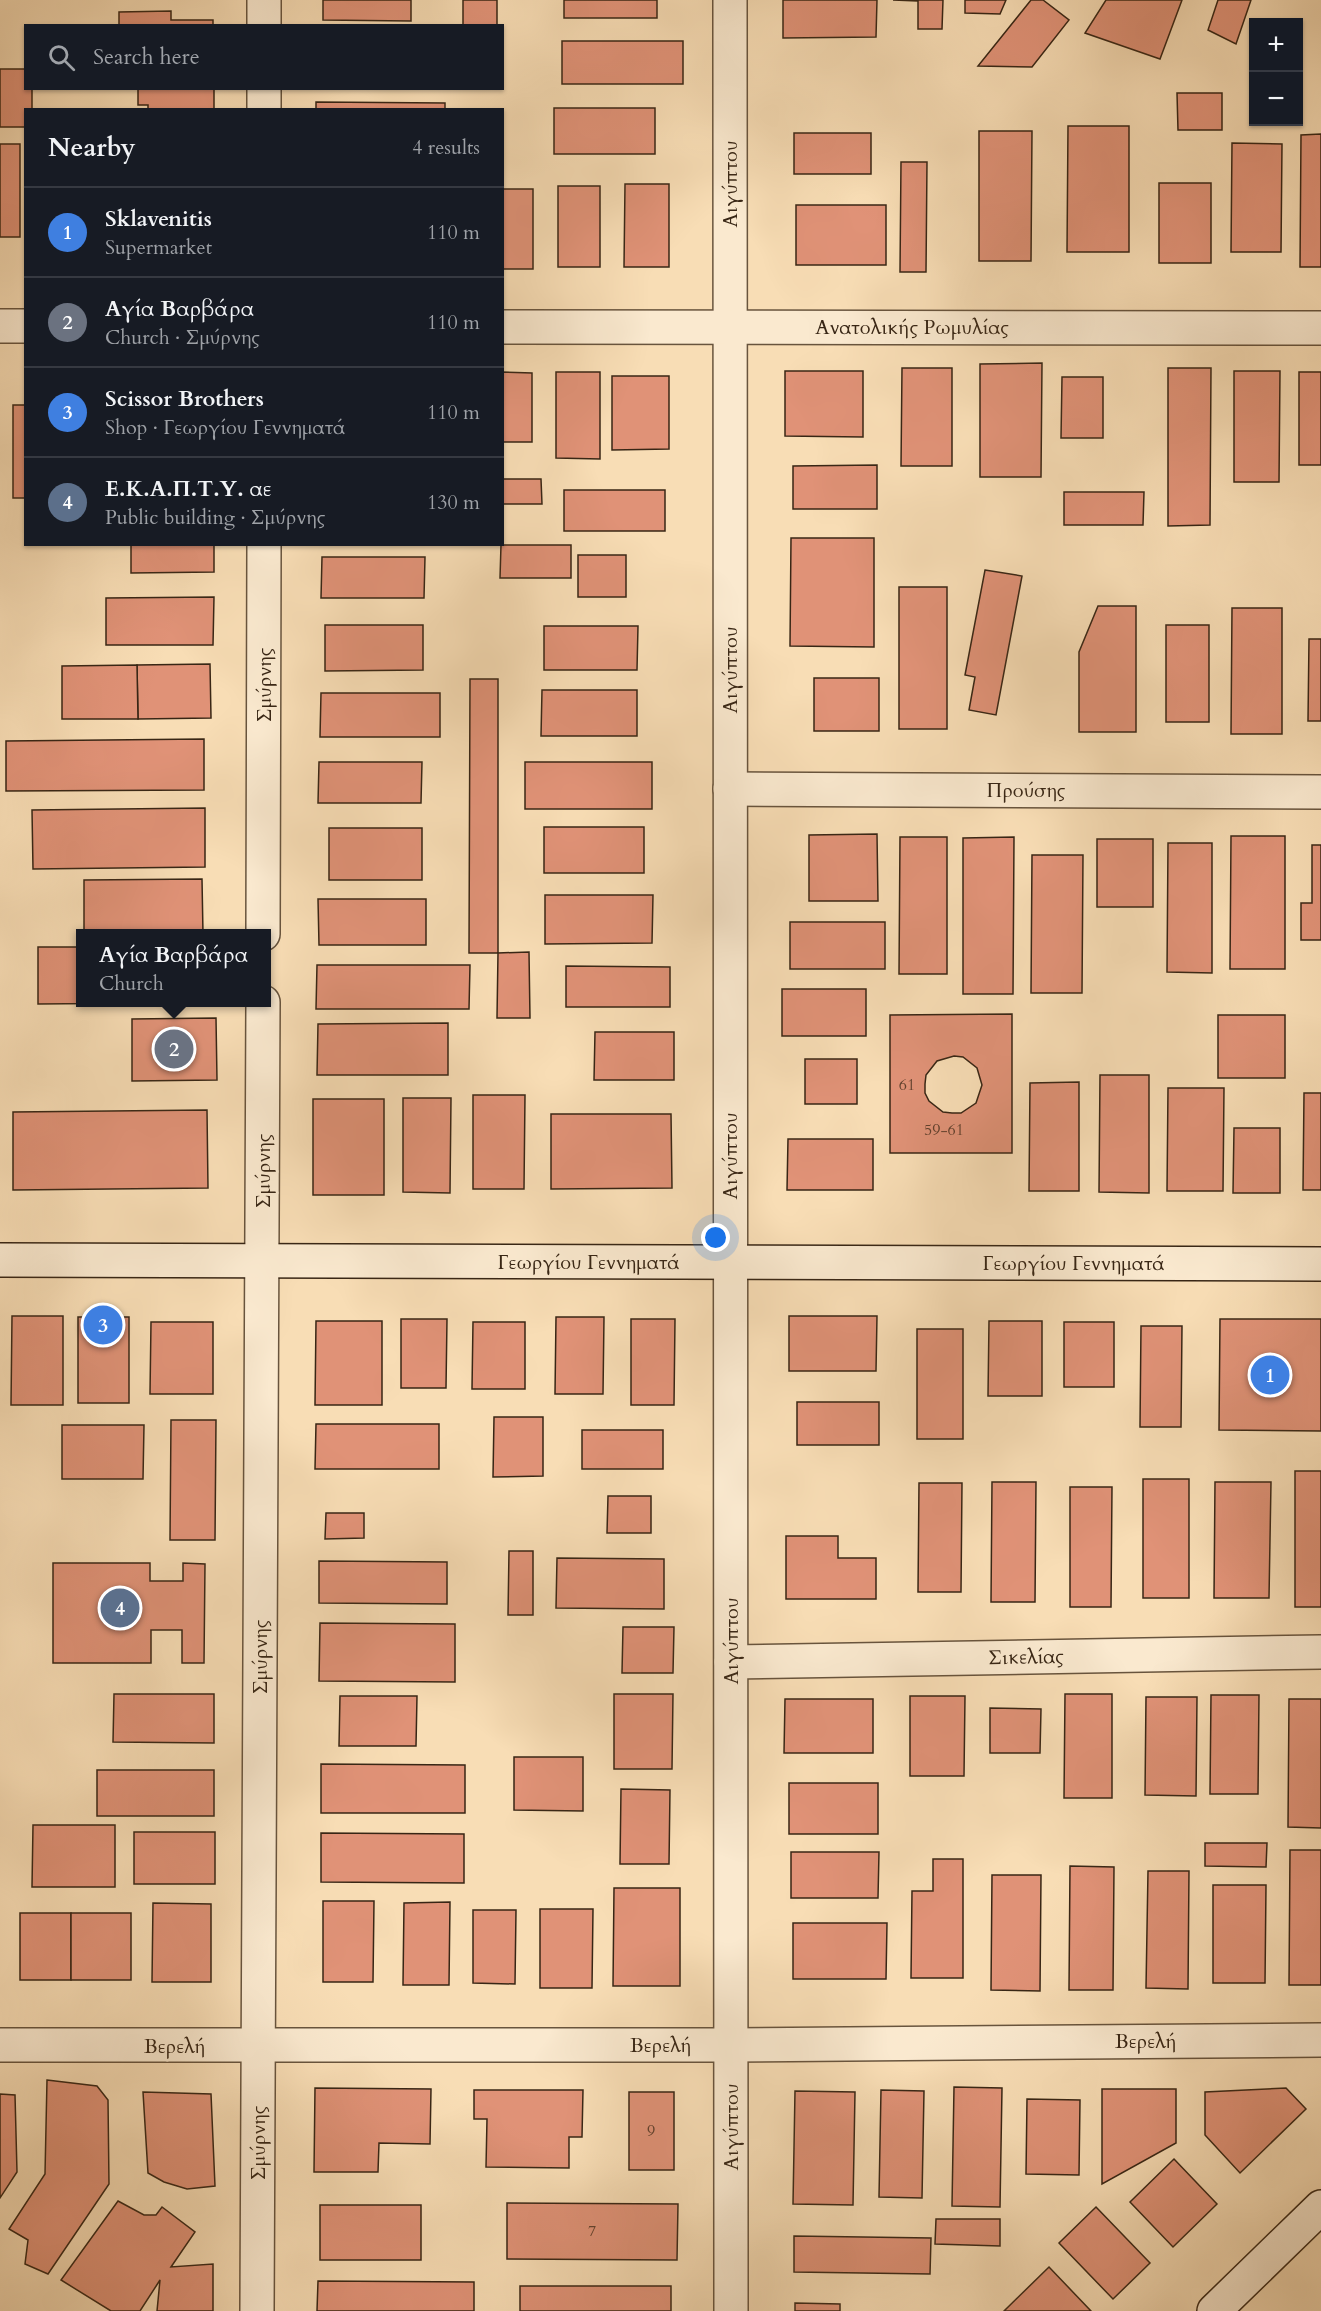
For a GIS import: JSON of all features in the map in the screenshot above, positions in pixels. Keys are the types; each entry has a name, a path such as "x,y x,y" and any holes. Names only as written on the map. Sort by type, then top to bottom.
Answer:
{"street":[{"path":"264,0 264,24"},
{"name":"Αιγύπτου","path":"730,0 731,2311"},
{"path":"264,90 264,108"},
{"path":"0,326 24,326"},
{"name":"Ανατολικής Ρωμυλίας","path":"504,327 1321,328"},
{"name":"Σμύρνης","path":"264,546 264,929"},
{"name":"Προύσης","path":"730,789 1321,792"},
{"name":"Σμύρνης","path":"257,2311 263,1007"},
{"name":"Γεωργίου Γεννηματά","path":"0,1260 1321,1264"},
{"name":"Σικελίας","path":"731,1662 1321,1652"},
{"name":"Βερελή","path":"0,2045 730,2045 1321,2040"},
{"path":"1214,2311 1321,2207"}],"building":[{"path":"323,0 411,0 411,21 323,20"},
{"path":"463,0 497,0 497,24 463,24"},
{"path":"564,0 657,0 657,18 564,18"},
{"path":"783,0 877,0 876,37 783,38"},
{"path":"893,0 943,0 942,29 918,29 918,1"},
{"path":"965,0 1006,0 1000,14 965,13"},
{"path":"1031,0 1043,0 1069,20 1032,67 978,66"},
{"path":"1106,0 1182,0 1160,59 1085,33"},
{"path":"1218,0 1251,0 1236,44 1208,30"},
{"path":"171,11 171,20 213,20 213,24 119,24 119,12"},
{"path":"562,41 683,41 683,84 562,84"},
{"path":"0,69 24,69 24,90 32,90 32,108 24,108 24,127 0,127"},
{"path":"138,90 214,90 214,108 148,108 148,105 138,105"},
{"path":"1177,93 1222,93 1222,130 1178,130"},
{"path":"316,102 445,103 445,108 316,108"},
{"path":"554,108 655,108 655,154 554,154"},
{"path":"1068,126 1129,126 1129,252 1067,252"},
{"path":"979,131 1032,131 1031,261 979,261"},
{"path":"794,133 871,133 871,174 794,174"},
{"path":"1321,134 1321,267 1300,267 1301,135"},
{"path":"1232,143 1282,144 1281,252 1231,252"},
{"path":"0,144 20,144 20,237 0,237"},
{"path":"901,162 927,162 926,272 900,272"},
{"path":"1159,183 1211,183 1211,263 1159,263"},
{"path":"625,184 669,184 669,267 624,267"},
{"path":"558,186 600,186 600,267 558,267"},
{"path":"504,189 533,189 533,269 504,269"},
{"path":"796,205 886,205 886,265 796,265"},
{"path":"1042,363 1041,477 980,477 980,364"},
{"path":"902,368 952,368 952,466 901,466"},
{"path":"1168,368 1211,368 1210,525 1168,526"},
{"path":"785,371 863,371 863,437 785,436"},
{"path":"1234,371 1280,371 1279,482 1234,482"},
{"path":"504,372 532,373 532,442 504,442"},
{"path":"556,372 600,372 600,459 556,458"},
{"path":"1299,372 1321,372 1321,465 1299,465"},
{"path":"612,376 669,376 669,449 612,450"},
{"path":"1062,377 1103,377 1103,438 1061,438"},
{"path":"13,405 24,405 24,498 13,498"},
{"path":"877,465 877,509 793,509 793,466"},
{"path":"504,479 541,479 542,504 504,504"},
{"path":"564,490 665,490 665,531 564,531"},
{"path":"1064,492 1144,492 1143,525 1064,525"},
{"path":"791,538 874,538 874,647 790,646"},
{"path":"571,545 571,578 500,578 501,546"},
{"path":"131,546 214,546 214,572 131,573"},
{"path":"578,555 626,555 626,597 578,597"},
{"path":"322,557 425,557 424,598 321,598"},
{"path":"985,570 1022,576 996,715 969,710 975,677 965,675"},
{"path":"899,587 947,587 947,729 899,729"},
{"path":"214,597 213,645 106,645 106,598"},
{"path":"1098,606 1136,606 1136,732 1079,732 1079,652"},
{"path":"1232,608 1282,608 1282,734 1231,734"},
{"path":"325,625 423,625 423,670 325,671"},
{"path":"1166,625 1209,625 1209,722 1166,722"},
{"path":"544,626 638,626 637,670 544,670"},
{"path":"1309,639 1321,639 1321,721 1308,721"},
{"path":"210,664 211,718 138,719 137,665"},
{"path":"137,665 138,719 62,719 62,666"},
{"path":"814,678 879,678 879,731 814,731"},
{"path":"470,679 498,679 498,953 469,953"},
{"path":"542,690 637,690 637,736 541,736"},
{"path":"321,693 440,693 440,737 320,737"},
{"path":"204,739 204,790 6,791 6,741"},
{"path":"319,762 422,762 421,803 318,803"},
{"path":"525,762 652,762 652,809 525,809"},
{"path":"205,808 205,867 33,869 32,810"},
{"path":"544,827 644,827 644,873 544,873"},
{"path":"329,828 422,828 422,880 329,880"},
{"path":"877,834 878,901 809,901 809,835"},
{"path":"1231,836 1285,836 1285,969 1230,969"},
{"path":"900,837 947,837 947,974 899,974"},
{"path":"1014,837 1013,994 963,994 963,838"},
{"path":"1097,839 1153,839 1153,907 1097,907"},
{"path":"1168,843 1212,843 1212,973 1167,972"},
{"path":"1312,845 1321,845 1321,940 1301,940 1301,903 1312,903"},
{"path":"1032,855 1083,855 1082,993 1031,993"},
{"path":"202,879 203,929 84,929 84,880"},
{"path":"545,895 653,895 652,943 545,944"},
{"path":"318,899 426,899 426,945 319,945"},
{"path":"790,922 885,922 885,969 790,969"},
{"path":"38,947 76,947 76,1004 38,1004"},
{"path":"529,952 530,1018 497,1018 498,953"},
{"path":"317,965 470,965 469,1009 316,1009"},
{"path":"566,966 670,967 670,1007 566,1007"},
{"path":"782,989 866,989 866,1036 782,1036"},
{"path":"1012,1014 1012,1153 890,1153 890,1015","holes":["954,1056 963,1057 977,1068 982,1085 976,1103 961,1113 943,1112 929,1101 925,1093 926,1075 937,1061"]},
{"path":"1218,1015 1285,1015 1285,1078 1218,1078"},
{"path":"216,1018 217,1080 132,1081 132,1019"},
{"path":"448,1023 448,1075 317,1075 318,1024"},
{"path":"595,1032 674,1032 674,1080 594,1080"},
{"path":"805,1059 857,1059 857,1104 805,1104"},
{"path":"1100,1075 1149,1075 1149,1193 1099,1192"},
{"path":"1079,1082 1079,1191 1029,1191 1030,1083"},
{"path":"1168,1088 1224,1088 1223,1191 1167,1191"},
{"path":"1304,1093 1321,1093 1321,1190 1303,1190"},
{"path":"473,1095 525,1095 524,1189 473,1189"},
{"path":"403,1098 451,1098 450,1193 403,1192"},
{"path":"313,1099 384,1099 384,1195 313,1195"},
{"path":"207,1110 208,1188 13,1190 13,1112"},
{"path":"551,1114 671,1114 672,1188 551,1189"},
{"path":"1234,1128 1280,1128 1280,1193 1233,1193"},
{"path":"788,1139 873,1139 873,1190 787,1190"},
{"path":"12,1316 63,1316 63,1405 11,1405"},
{"path":"789,1316 877,1316 876,1371 789,1371"},
{"path":"78,1317 129,1317 129,1403 78,1403"},
{"path":"556,1317 604,1317 603,1394 555,1394"},
{"path":"401,1319 447,1319 446,1388 401,1388"},
{"path":"631,1319 675,1319 674,1405 631,1405"},
{"path":"1220,1319 1321,1319 1321,1431 1219,1430"},
{"path":"316,1321 382,1321 382,1405 315,1405"},
{"path":"989,1321 1042,1321 1042,1396 988,1396"},
{"path":"151,1322 213,1322 213,1394 150,1394"},
{"path":"473,1322 525,1322 525,1389 472,1389"},
{"path":"1064,1322 1114,1322 1114,1387 1064,1387"},
{"path":"1141,1326 1182,1326 1181,1427 1140,1427"},
{"path":"917,1329 963,1329 963,1439 917,1439"},
{"path":"797,1402 879,1402 879,1445 797,1445"},
{"path":"494,1417 543,1417 543,1476 493,1477"},
{"path":"171,1420 216,1420 215,1540 170,1540"},
{"path":"316,1424 439,1424 439,1469 315,1469"},
{"path":"62,1425 144,1425 143,1479 62,1479"},
{"path":"582,1430 663,1430 663,1469 582,1469"},
{"path":"1295,1471 1321,1471 1321,1607 1295,1607"},
{"path":"1143,1479 1189,1479 1189,1598 1143,1598"},
{"path":"992,1482 1036,1482 1035,1602 991,1602"},
{"path":"1215,1482 1271,1482 1269,1598 1214,1598"},
{"path":"919,1483 962,1483 961,1592 918,1592"},
{"path":"1070,1487 1112,1487 1111,1607 1070,1607"},
{"path":"608,1496 651,1496 651,1533 607,1533"},
{"path":"326,1513 364,1513 364,1538 325,1539"},
{"path":"786,1536 838,1536 838,1558 876,1558 876,1599 786,1599"},
{"path":"509,1551 533,1551 533,1615 508,1615"},
{"path":"557,1558 664,1559 664,1609 556,1608"},
{"path":"319,1561 447,1562 447,1604 319,1603"},
{"path":"53,1563 150,1563 150,1581 183,1581 183,1563 205,1564 204,1663 182,1663 182,1630 151,1630 151,1663 53,1663"},
{"path":"320,1623 455,1624 455,1682 319,1681"},
{"path":"623,1627 674,1627 673,1673 622,1673"},
{"path":"114,1694 214,1694 214,1743 113,1742"},
{"path":"614,1694 673,1694 672,1769 614,1769"},
{"path":"1065,1694 1112,1694 1112,1798 1064,1798"},
{"path":"1211,1695 1259,1695 1258,1794 1210,1794"},
{"path":"340,1696 417,1696 416,1746 339,1746"},
{"path":"910,1696 965,1696 964,1776 910,1776"},
{"path":"1146,1697 1197,1697 1196,1796 1145,1795"},
{"path":"785,1699 873,1699 873,1753 784,1753"},
{"path":"1289,1699 1321,1699 1321,1828 1288,1827"},
{"path":"990,1708 1041,1709 1040,1753 990,1753"},
{"path":"514,1757 583,1757 583,1811 514,1810"},
{"path":"321,1764 465,1765 465,1813 321,1813"},
{"path":"97,1770 214,1770 214,1816 97,1816"},
{"path":"789,1783 878,1783 878,1834 789,1834"},
{"path":"621,1789 670,1790 669,1864 620,1864"},
{"path":"33,1825 115,1825 115,1887 32,1887"},
{"path":"134,1832 215,1832 215,1884 134,1884"},
{"path":"321,1833 464,1834 464,1883 321,1882"},
{"path":"1205,1843 1267,1843 1266,1867 1205,1866"},
{"path":"1290,1850 1321,1850 1321,1985 1289,1985"},
{"path":"791,1852 879,1852 878,1898 791,1898"},
{"path":"933,1859 963,1859 963,1978 911,1978 912,1891 933,1891"},
{"path":"1070,1866 1114,1867 1113,1990 1069,1990"},
{"path":"1148,1871 1189,1871 1188,1989 1146,1988"},
{"path":"992,1875 1041,1875 1040,1991 991,1990"},
{"path":"1213,1885 1266,1885 1265,1983 1213,1983"},
{"path":"614,1888 680,1888 680,1986 613,1986"},
{"path":"323,1901 374,1901 373,1982 323,1982"},
{"path":"450,1902 449,1985 403,1985 404,1903"},
{"path":"153,1903 211,1904 211,1982 152,1982"},
{"path":"540,1909 593,1909 592,1988 540,1988"},
{"path":"473,1910 516,1910 515,1984 473,1983"},
{"path":"20,1913 71,1913 71,1980 20,1980"},
{"path":"71,1913 131,1913 131,1980 71,1980"},
{"path":"793,1923 887,1923 886,1979 793,1979"},
{"path":"47,2080 97,2086 108,2100 109,2184 48,2274 25,2264 28,2240 9,2229 45,2174"},
{"path":"954,2087 1002,2088 1000,2207 952,2206"},
{"path":"315,2088 431,2089 430,2144 379,2143 378,2172 314,2172"},
{"path":"1286,2088 1306,2109 1240,2173 1205,2135 1205,2092"},
{"path":"1102,2089 1176,2089 1176,2143 1102,2184"},
{"path":"474,2090 583,2090 582,2137 569,2137 569,2168 486,2167 487,2119 474,2119"},
{"path":"881,2090 924,2091 922,2198 879,2197"},
{"path":"795,2091 855,2092 853,2205 793,2204"},
{"path":"143,2092 211,2094 215,2186 187,2189 164,2182 148,2173"},
{"path":"629,2092 674,2092 674,2170 629,2170"},
{"path":"0,2094 15,2095 17,2172 0,2198"},
{"path":"1027,2099 1080,2100 1079,2175 1026,2174"},
{"path":"1174,2159 1217,2204 1173,2247 1130,2202"},
{"path":"118,2201 144,2215 156,2215 162,2207 195,2232 171,2267 213,2264 213,2311 157,2311 160,2280 140,2311 111,2311 61,2280"},
{"path":"507,2203 678,2204 677,2260 507,2259"},
{"path":"320,2205 421,2205 421,2260 320,2260"},
{"path":"1096,2207 1150,2263 1113,2299 1059,2243"},
{"path":"936,2219 1000,2219 1000,2246 935,2244"},
{"path":"794,2236 931,2238 930,2274 794,2272"},
{"path":"1049,2267 1091,2311 1004,2311"},
{"path":"318,2281 474,2282 474,2311 317,2311"},
{"path":"520,2286 671,2286 671,2311 520,2311"},
{"path":"795,2303 840,2304 840,2311 795,2311"}],"place":[{"name":"Αγία Βαρβάρα","path":"174,1049"},
{"name":"Scissor Brothers","path":"103,1325"},
{"name":"Sklavenitis","path":"1270,1375"},
{"name":"Ε.Κ.Α.Π.Τ.Υ. αε","path":"120,1608"}]}
